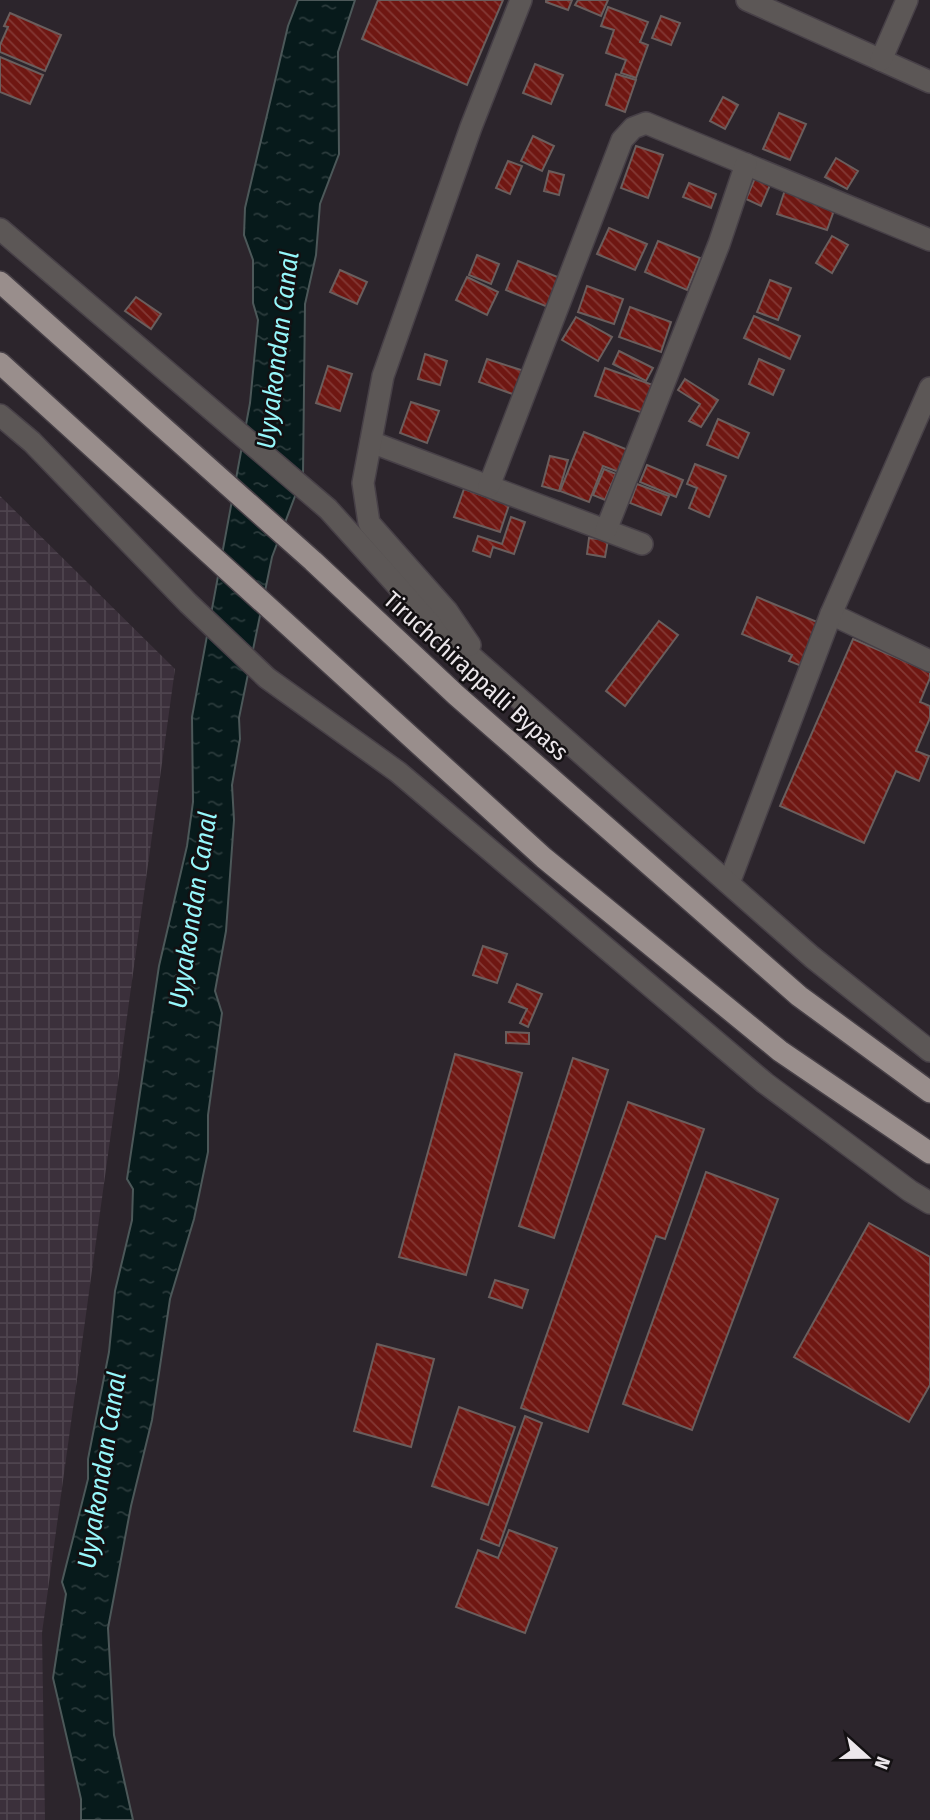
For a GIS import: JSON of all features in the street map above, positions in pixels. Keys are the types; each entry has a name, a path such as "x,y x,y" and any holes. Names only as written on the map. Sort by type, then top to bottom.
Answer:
{"highway":[{"name":"Tiruchchirappalli Bypass","path":"0,282 313,561 456,695 799,996 930,1092"},
{"path":"0,363 544,858 780,1051 930,1153"}],"street":[{"path":"487,670 447,611 369,523 363,483 383,376 471,127 521,0"},
{"path":"747,0 930,82"},
{"path":"881,60 907,0"},
{"path":"489,486 622,140 633,128 646,123 930,240"},
{"path":"606,530 719,244 746,164"},
{"path":"0,229 328,509 422,613 812,957 930,1051"},
{"path":"729,883 831,614 930,388"},
{"path":"0,415 32,442 188,603 267,678 398,772 765,1083 930,1203"},
{"path":"371,442 642,544"},
{"path":"831,614 930,661"}],"shaded area":[{"path":"0,496 175,669 42,1633 45,1820 0,1820"}],"water":[{"name":"Uyyakondan Canal","path":"298,0 355,0 338,52 339,154 320,204 316,255 305,304 303,475 272,557 239,718 240,739 232,785 234,820 226,931 215,991 222,1013 208,1115 208,1152 194,1219 170,1299 152,1420 131,1506 108,1628 114,1735 133,1820 81,1820 81,1799 53,1678 66,1594 62,1582 88,1479 88,1459 109,1352 115,1291 132,1220 133,1189 127,1179 159,966 187,846 193,802 192,717 250,403 258,320 253,303 253,260 244,235 245,208 288,26"}],"building":[{"path":"378,0 503,0 467,85 362,39"},
{"path":"546,0 572,0 568,10"},
{"path":"578,0 608,0 601,16 575,5"},
{"path":"608,7 648,22 640,42 648,45 636,78 621,73 626,60 606,53 614,30 601,26"},
{"path":"10,13 61,35 45,71 0,52 0,45 8,27 4,26"},
{"path":"661,16 680,23 671,45 652,38"},
{"path":"0,57 43,75 30,104 0,92"},
{"path":"535,64 563,75 551,104 523,93"},
{"path":"616,74 636,80 625,112 606,105"},
{"path":"723,97 738,105 725,129 710,121"},
{"path":"779,113 806,124 790,160 763,149"},
{"path":"533,136 554,146 542,171 521,161"},
{"path":"636,146 663,155 648,198 621,188"},
{"path":"836,158 858,171 847,189 825,177"},
{"path":"508,161 522,166 510,194 496,188"},
{"path":"549,171 564,175 559,195 544,191"},
{"path":"758,171 773,178 761,206 746,199"},
{"path":"689,183 716,194 711,208 683,197"},
{"path":"787,184 837,202 827,230 777,214"},
{"path":"609,228 647,244 635,270 597,254"},
{"path":"832,236 848,245 832,273 816,263"},
{"path":"658,241 700,258 687,290 645,272"},
{"path":"477,255 499,264 491,284 469,275"},
{"path":"518,261 560,278 548,307 506,290"},
{"path":"340,270 367,282 357,304 330,292"},
{"path":"467,277 498,292 487,315 456,300"},
{"path":"770,280 791,288 778,320 757,312"},
{"path":"587,286 623,299 614,324 578,312"},
{"path":"136,297 161,314 151,329 125,311"},
{"path":"630,307 671,322 661,352 619,337"},
{"path":"754,316 800,336 790,359 744,338"},
{"path":"576,317 612,337 598,361 562,340"},
{"path":"619,351 653,368 646,381 613,364"},
{"path":"425,354 447,361 440,385 418,379"},
{"path":"487,359 527,372 518,396 479,382"},
{"path":"759,359 784,370 773,395 749,384"},
{"path":"328,366 352,374 340,411 316,403"},
{"path":"605,368 653,385 643,413 595,396"},
{"path":"685,379 718,400 701,427 689,421 700,404 678,390"},
{"path":"411,402 439,411 427,443 400,433"},
{"path":"718,419 749,433 738,458 707,445"},
{"path":"584,432 628,450 619,472 603,466 589,502 560,491"},
{"path":"550,456 568,460 559,491 542,486"},
{"path":"695,464 726,476 709,517 689,508 697,488 687,484"},
{"path":"647,465 683,480 676,497 640,482"},
{"path":"604,469 616,474 605,500 593,495"},
{"path":"637,484 669,496 661,515 630,503"},
{"path":"464,489 509,505 500,532 454,517"},
{"path":"511,517 525,522 514,554 493,547 490,557 473,551 478,536 502,544"},
{"path":"589,538 608,540 605,557 587,554"},
{"path":"757,597 822,624 804,667 789,661 792,655 742,634"},
{"path":"659,621 678,635 625,706 606,691"},
{"path":"853,639 930,672 920,702 930,706 930,718 916,751 929,756 919,781 896,771 864,843 780,806"},
{"path":"483,946 507,954 497,983 473,975"},
{"path":"517,984 542,994 528,1027 520,1023 527,1009 509,1002"},
{"path":"506,1032 529,1033 529,1044 506,1043"},
{"path":"455,1054 522,1073 466,1275 399,1257"},
{"path":"573,1058 608,1070 554,1238 519,1226"},
{"path":"628,1102 704,1129 665,1239 656,1236 588,1432 521,1408"},
{"path":"706,1172 778,1199 692,1430 623,1404"},
{"path":"869,1223 930,1257 930,1385 909,1422 794,1357"},
{"path":"495,1280 528,1290 522,1308 489,1297"},
{"path":"377,1344 434,1359 411,1447 354,1431"},
{"path":"459,1407 515,1427 488,1505 432,1486"},
{"path":"525,1416 542,1423 499,1546 481,1539"},
{"path":"509,1530 557,1548 525,1633 456,1607 478,1550 498,1558"}]}
